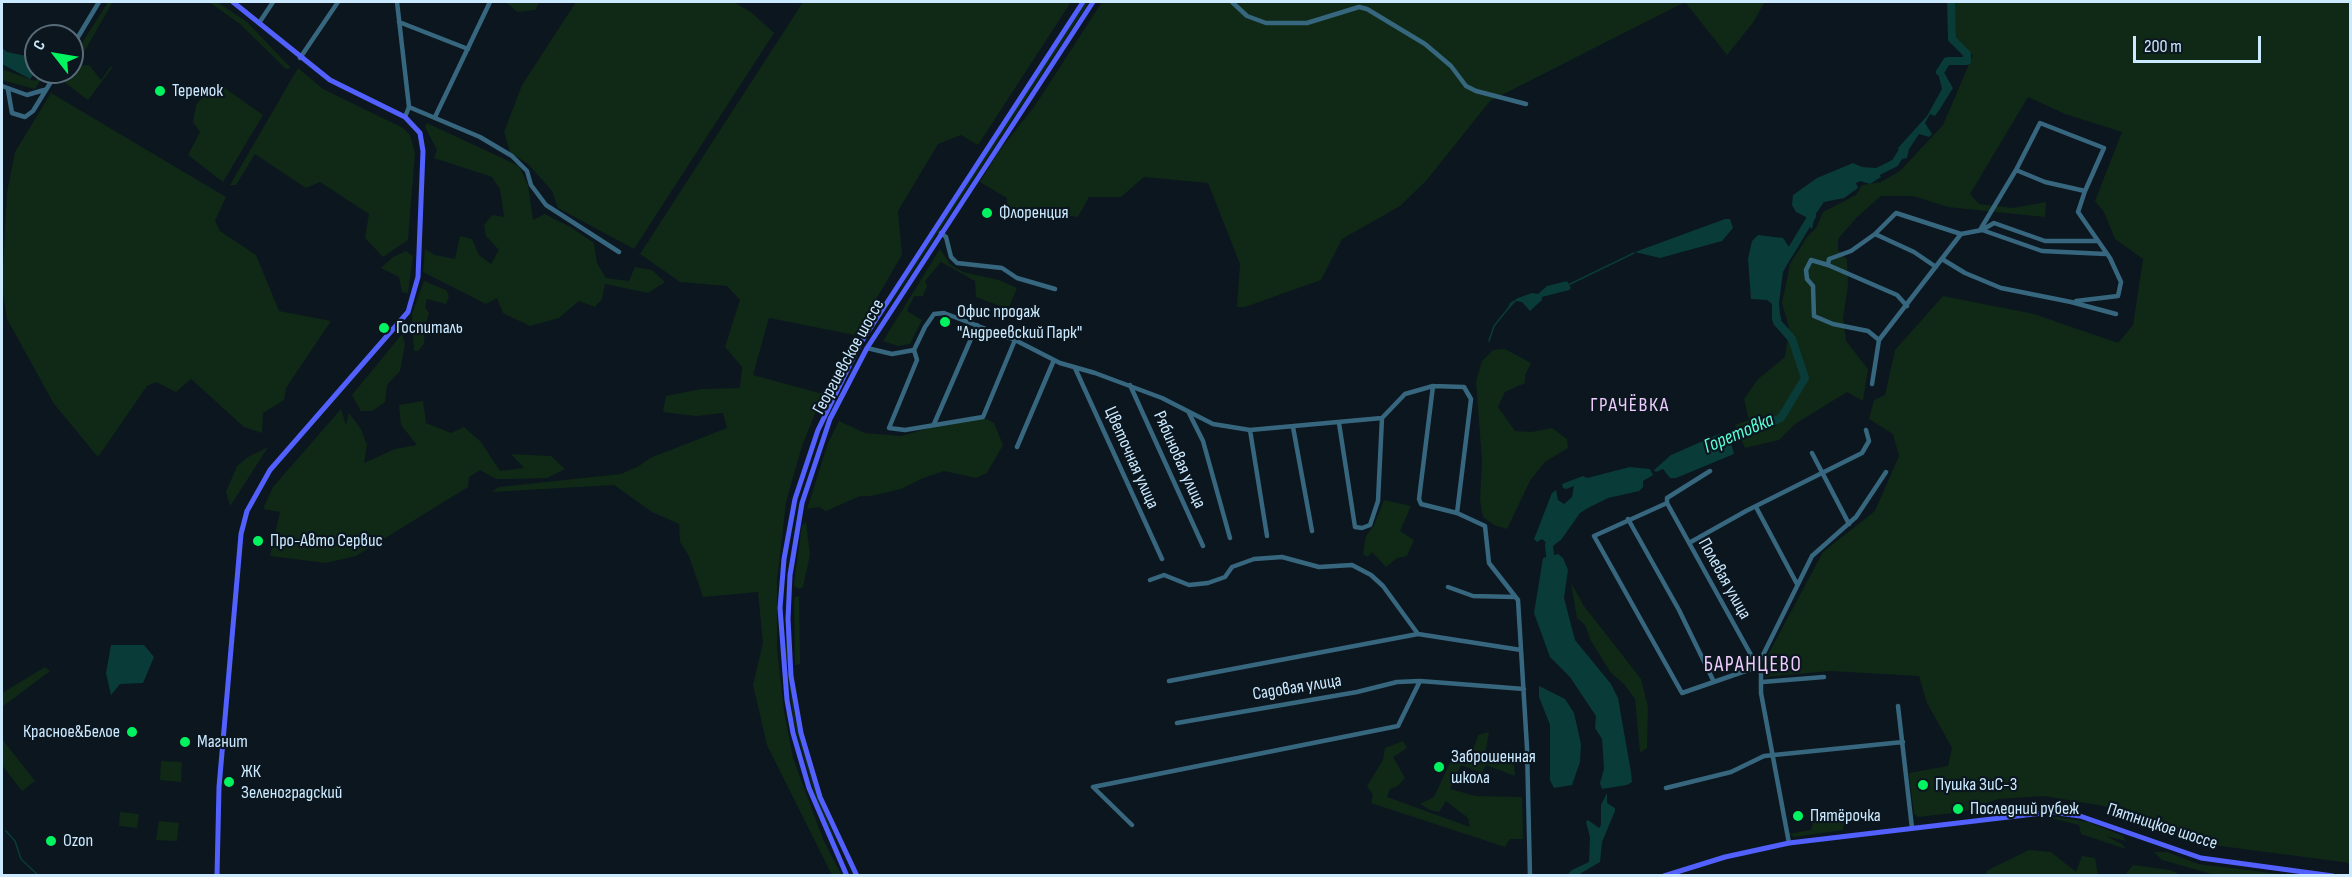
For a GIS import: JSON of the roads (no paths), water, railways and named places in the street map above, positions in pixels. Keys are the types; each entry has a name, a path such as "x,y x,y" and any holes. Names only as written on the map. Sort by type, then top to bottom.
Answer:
{"main road":[{"path":"217,876 219,781 241,534 247,511 270,470 396,327 412,304 418,278 422,143 418,130 405,117 344,88 300,58 233,2"},
{"name":"Георгиевское шоссе","path":"847,876 808,788 793,733 786,691 782,654 781,589 785,546 795,499 821,421 860,344 1083,2"},
{"name":"Георгиевское шоссе","path":"857,876 827,815 806,751 791,676 788,603 795,534 812,468 833,412 867,348 1093,2"},
{"name":"Пятницкое шоссе","path":"1664,876 1725,856 1789,843 2038,813 2071,813 2201,858 2333,876"}],"street":[{"path":"84,27 99,2"},
{"path":"259,23 273,2"},
{"path":"300,58 338,2"},
{"path":"397,2 409,107 405,117"},
{"path":"435,117 490,2"},
{"path":"1232,2 1247,16 1266,22 1307,23 1359,6 1425,44 1451,66 1466,86 1476,91 1526,104"},
{"path":"399,22 468,49"},
{"path":"8,90 12,113 21,118 30,115 48,84"},
{"path":"2,86 8,90 25,94 31,98 34,107"},
{"path":"11,103 14,97 44,90"},
{"path":"409,107 480,137 512,156 526,171 531,185 546,205 619,252"},
{"path":"1981,230 2040,123 2104,148 2078,212 2120,276 2118,296 2071,302"},
{"path":"2016,170 2045,182 2085,191"},
{"path":"1828,265 1829,259 1839,258 1851,251 1875,234 1896,213 1961,234 1981,230 1994,223 2045,241 2097,241"},
{"path":"1981,230 2042,250 2106,254"},
{"path":"941,233 946,237 951,257 957,263 1002,268 1017,278 1055,289"},
{"path":"1875,234 1914,252 1936,267"},
{"path":"1872,384 1879,340 1961,234"},
{"path":"1942,259 1965,273 2001,288 2116,314"},
{"path":"1879,340 1868,331 1833,324 1814,316 1813,286 1807,279 1806,270 1811,260 1897,295 1906,306"},
{"path":"1016,340 983,417 905,430 890,428 917,360 914,350 924,327 934,314 944,313 1016,340 1054,360 1130,385 1213,424 1250,430 1382,418 1405,394 1433,386 1464,387 1471,399 1457,513"},
{"path":"934,424 977,325"},
{"path":"867,348 892,354 914,350"},
{"path":"1017,447 1054,360"},
{"name":"Цветочная улица","path":"1075,368 1162,559"},
{"name":"Рябиновая улица","path":"1130,385 1203,546"},
{"path":"1433,386 1419,499 1421,504 1457,513 1485,526 1489,563 1516,597 1524,689 1530,876"},
{"path":"1189,411 1203,441 1230,538"},
{"path":"1339,423 1355,527 1370,525 1378,501 1382,418"},
{"path":"1293,427 1312,531"},
{"path":"1250,430 1267,536"},
{"path":"1689,543 1862,453 1869,441 1866,430"},
{"path":"1812,453 1849,524"},
{"path":"1710,471 1667,498 1667,503 1594,536 1682,693 1757,667 1812,556 1856,517 1886,472"},
{"name":"Полевая улица","path":"1667,503 1757,667 1762,682 1761,693 1789,843"},
{"path":"1756,507 1797,584"},
{"path":"1628,519 1679,610 1714,682"},
{"path":"1150,580 1164,576 1189,585 1208,583 1225,578 1232,567 1263,558 1282,557 1319,567 1352,565 1371,575 1383,586 1418,634"},
{"path":"1448,587 1473,596 1516,597"},
{"path":"1169,681 1418,634 1521,650"},
{"path":"1762,682 1824,677"},
{"path":"1132,825 1093,787 1398,726 1420,681"},
{"name":"Садовая улица","path":"1177,723 1357,692 1397,682 1420,681 1524,689"},
{"path":"1898,706 1912,828"},
{"path":"1666,788 1731,772 1764,756 1903,742"}],"waterway":[{"name":"Горетовка","path":"1940,72 1947,61 1967,61 1967,54 1952,39 1951,2"},
{"name":"Горетовка","path":"1869,176 1895,163 1905,147"},
{"name":"Горетовка","path":"1789,254 1812,216"},
{"path":"1568,285 1634,253"},
{"path":"1489,341 1494,326 1510,306"},
{"name":"Горетовка","path":"1718,444 1781,418 1805,378 1792,339 1777,322 1777,318"},
{"name":"Горетовка","path":"1551,565 1549,545 1554,539"},
{"name":"Горетовка","path":"6,831 15,841 21,859 39,876"}],"place":[{"name":"Теремок","path":"160,91"},
{"name":"Флоренция","path":"987,213"},
{"name":"Офис продаж \"Андреевский Парк\"","path":"945,322"},
{"name":"Госпиталь","path":"384,328"},
{"name":"Про-Авто Сервис","path":"258,541"},
{"name":"Красное&Белое","path":"132,732"},
{"name":"Магнит","path":"185,742"},
{"name":"Заброшенная школа","path":"1439,767"},
{"name":"ЖК Зеленоградский","path":"229,782"},
{"name":"Пушка ЗиС-3","path":"1923,785"},
{"name":"Последний рубеж","path":"1958,809"},
{"name":"Пятёрочка","path":"1798,816"},
{"name":"Ozon","path":"51,841"}],"district":[{"name":"ГРАЧЁВКА","path":"1630,406"},
{"name":"БАРАНЦЕВО","path":"1753,666"}]}
